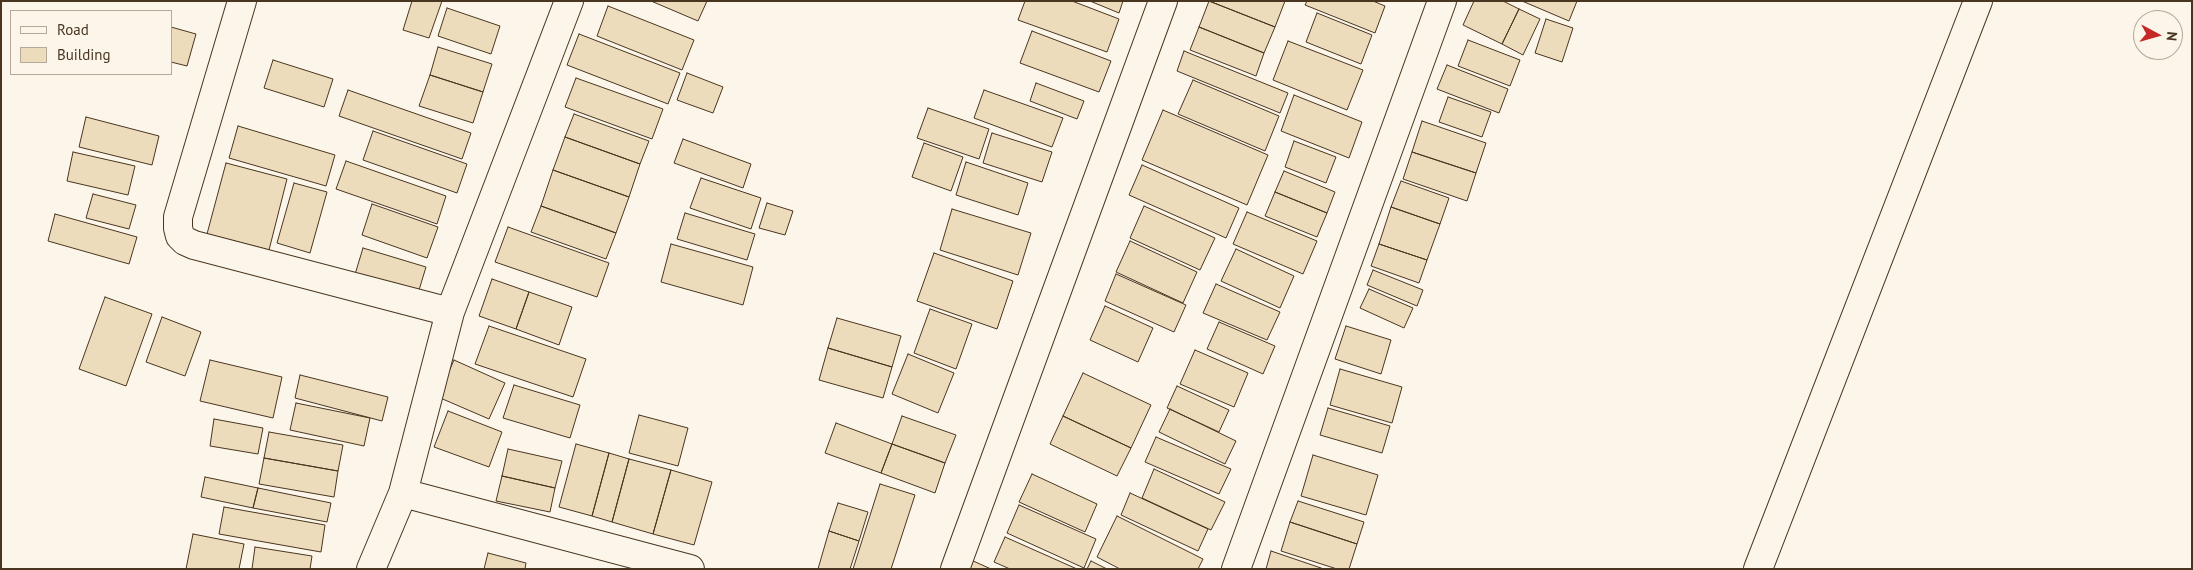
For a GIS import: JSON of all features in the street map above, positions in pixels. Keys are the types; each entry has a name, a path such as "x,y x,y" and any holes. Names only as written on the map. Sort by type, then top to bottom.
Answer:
{"street":[{"path":"242,1 178,217 180,236 185,241 194,244 450,312"},
{"path":"370,569 403,493 450,312 569,1"},
{"path":"955,569 1163,1"},
{"path":"1236,569 1442,1"},
{"path":"1758,569 1978,1"},
{"path":"403,493 690,569"}],"building":[{"path":"412,1 442,1 429,38 403,30"},
{"path":"651,1 707,1 698,21"},
{"path":"1025,1 1072,1 1119,19 1107,52 1018,20"},
{"path":"1090,1 1123,1 1119,13"},
{"path":"1209,1 1275,27 1264,53 1199,27"},
{"path":"1209,1 1285,1 1275,27"},
{"path":"1307,1 1373,1 1385,6 1375,33 1305,5"},
{"path":"1474,1 1503,1 1519,9 1502,44 1463,25"},
{"path":"1522,1 1577,1 1569,21"},
{"path":"608,6 694,40 682,70 597,36"},
{"path":"447,8 500,26 491,54 438,36"},
{"path":"1519,9 1540,19 1523,55 1502,44"},
{"path":"1317,13 1372,35 1361,64 1306,42"},
{"path":"1546,19 1573,28 1562,62 1535,53"},
{"path":"172,27 196,34 187,66 172,62"},
{"path":"1199,27 1264,53 1256,76 1190,50"},
{"path":"1032,31 1111,61 1099,92 1020,63"},
{"path":"579,34 680,73 668,104 567,65"},
{"path":"1468,40 1520,60 1510,86 1458,66"},
{"path":"1288,41 1363,70 1347,110 1273,80"},
{"path":"438,47 492,64 483,92 430,75"},
{"path":"1184,51 1288,93 1280,113 1177,71"},
{"path":"273,60 333,79 324,107 264,88"},
{"path":"1447,65 1508,89 1499,113 1437,89"},
{"path":"687,73 723,87 713,113 677,100"},
{"path":"430,75 483,92 473,123 419,106"},
{"path":"576,78 663,109 652,139 565,107"},
{"path":"1193,80 1279,116 1265,151 1178,114"},
{"path":"1036,83 1084,101 1077,119 1030,101"},
{"path":"348,90 471,133 462,159 339,116"},
{"path":"984,90 1063,118 1052,147 974,118"},
{"path":"1294,95 1362,122 1349,158 1281,131"},
{"path":"1448,97 1491,112 1482,137 1439,122"},
{"path":"928,108 989,129 979,159 917,138"},
{"path":"1163,110 1268,155 1247,205 1142,160"},
{"path":"574,114 649,141 640,164 565,137"},
{"path":"86,117 159,136 152,165 79,147"},
{"path":"1422,121 1486,143 1476,173 1412,152"},
{"path":"238,126 335,155 326,186 229,158"},
{"path":"373,131 467,164 457,193 363,160"},
{"path":"992,133 1052,152 1042,182 983,163"},
{"path":"565,137 640,164 629,197 553,170"},
{"path":"683,139 751,164 743,188 674,163"},
{"path":"1294,141 1336,157 1326,183 1285,167"},
{"path":"924,143 963,157 951,191 912,177"},
{"path":"73,152 135,166 128,195 67,181"},
{"path":"1412,152 1476,173 1467,201 1403,179"},
{"path":"346,161 446,196 437,224 336,189"},
{"path":"966,162 1028,183 1018,215 956,195"},
{"path":"226,163 287,179 269,250 207,234"},
{"path":"1142,165 1239,208 1226,238 1129,195"},
{"path":"553,170 629,197 616,233 541,206"},
{"path":"1284,171 1335,192 1327,213 1275,192"},
{"path":"701,178 761,198 751,229 690,208"},
{"path":"1401,181 1449,198 1440,224 1391,207"},
{"path":"294,183 327,192 310,253 277,243"},
{"path":"1275,192 1327,213 1317,237 1265,216"},
{"path":"93,194 136,205 129,229 86,218"},
{"path":"767,203 793,211 785,235 759,228"},
{"path":"372,204 438,227 427,258 362,235"},
{"path":"541,206 616,233 606,259 531,232"},
{"path":"1144,206 1215,238 1200,270 1130,238"},
{"path":"1391,207 1440,224 1427,260 1379,244"},
{"path":"952,209 1031,233 1018,275 940,250"},
{"path":"1247,212 1317,241 1303,274 1233,244"},
{"path":"685,213 755,234 747,260 677,239"},
{"path":"55,214 137,237 129,264 48,241"},
{"path":"508,227 609,263 597,297 495,262"},
{"path":"1130,241 1197,272 1183,303 1116,272"},
{"path":"671,244 753,267 743,305 661,282"},
{"path":"1379,244 1427,260 1419,283 1371,266"},
{"path":"363,248 426,267 416,300 353,281"},
{"path":"1236,249 1294,276 1280,308 1221,281"},
{"path":"934,253 1013,281 997,329 917,301"},
{"path":"1373,270 1423,290 1417,306 1367,285"},
{"path":"1116,274 1186,305 1174,332 1105,301"},
{"path":"492,279 529,292 516,329 479,316"},
{"path":"1216,284 1280,312 1267,340 1203,313"},
{"path":"1369,289 1413,308 1404,328 1360,308"},
{"path":"529,292 572,307 559,345 516,329"},
{"path":"105,297 152,314 126,386 79,369"},
{"path":"1105,306 1153,328 1138,362 1090,340"},
{"path":"930,309 972,324 956,369 914,353"},
{"path":"162,317 201,332 185,376 146,362"},
{"path":"837,318 901,336 892,367 828,348"},
{"path":"1219,322 1275,346 1263,374 1207,349"},
{"path":"489,326 586,359 573,397 475,364"},
{"path":"1346,326 1391,340 1381,374 1335,359"},
{"path":"828,348 892,367 883,398 819,380"},
{"path":"1195,350 1248,373 1234,407 1180,384"},
{"path":"908,354 954,373 938,413 892,394"},
{"path":"210,360 282,377 273,418 200,401"},
{"path":"454,360 505,383 489,419 438,397"},
{"path":"1340,369 1402,387 1392,423 1330,405"},
{"path":"1083,373 1151,405 1131,448 1063,416"},
{"path":"300,375 388,397 382,421 295,398"},
{"path":"514,385 580,405 570,438 503,418"},
{"path":"1177,386 1229,410 1219,432 1167,408"},
{"path":"296,403 370,418 364,446 290,430"},
{"path":"1328,408 1390,426 1382,453 1320,435"},
{"path":"1170,409 1236,441 1225,464 1159,432"},
{"path":"448,411 502,432 489,467 434,447"},
{"path":"639,415 688,428 678,466 629,453"},
{"path":"902,416 956,435 945,463 892,444"},
{"path":"1063,416 1131,448 1117,476 1050,444"},
{"path":"214,419 263,428 258,454 210,446"},
{"path":"836,423 892,444 881,473 825,453"},
{"path":"269,432 343,445 338,471 264,458"},
{"path":"1156,437 1231,469 1219,494 1145,462"},
{"path":"576,444 609,453 592,516 559,507"},
{"path":"892,444 945,463 935,493 881,473"},
{"path":"508,449 562,461 555,488 502,476"},
{"path":"609,453 629,459 612,522 592,516"},
{"path":"1313,455 1378,475 1366,515 1301,496"},
{"path":"264,458 338,471 334,497 259,484"},
{"path":"629,459 671,470 653,534 612,522"},
{"path":"1154,469 1225,502 1211,530 1142,498"},
{"path":"671,470 712,482 694,545 653,534"},
{"path":"1032,474 1097,504 1085,532 1019,502"},
{"path":"502,476 555,488 550,512 496,501"},
{"path":"205,477 258,488 253,508 201,497"},
{"path":"880,484 915,495 891,569 853,569"},
{"path":"258,488 331,503 327,522 253,508"},
{"path":"1130,493 1208,529 1198,551 1121,515"},
{"path":"1298,501 1364,522 1357,544 1290,522"},
{"path":"838,503 868,512 859,541 829,531"},
{"path":"1019,505 1096,539 1084,568 1007,533"},
{"path":"224,507 325,525 321,552 219,534"},
{"path":"1117,516 1203,559 1198,569 1120,569 1097,557"},
{"path":"1290,522 1357,544 1349,569 1337,569 1281,551"},
{"path":"829,531 859,541 850,569 818,569"},
{"path":"193,534 244,544 239,569 186,569"},
{"path":"1005,537 1077,569 1010,569 994,562"},
{"path":"255,547 312,556 310,569 252,569"},
{"path":"1271,551 1324,569 1266,569"},
{"path":"488,553 526,563 525,569 484,569"},
{"path":"971,560 991,569 967,569"},
{"path":"1091,561 1107,569 1087,569"}]}
